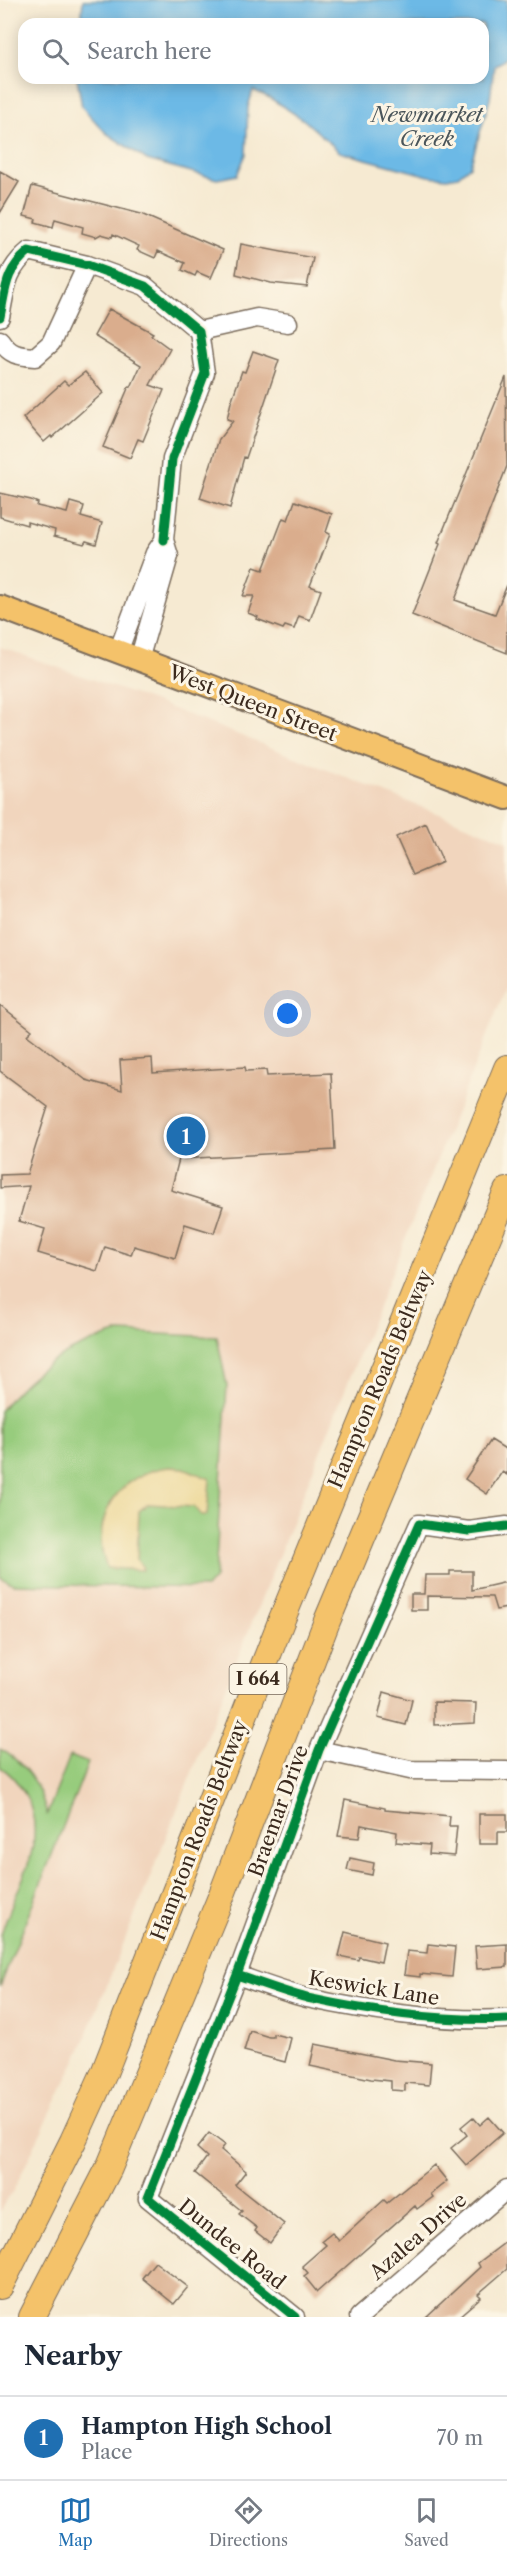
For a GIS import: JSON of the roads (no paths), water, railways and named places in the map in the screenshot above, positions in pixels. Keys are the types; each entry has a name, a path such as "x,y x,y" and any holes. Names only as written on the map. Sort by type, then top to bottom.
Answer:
{"highway":[{"name":"Hampton Roads Beltway","path":"0,2286 73,2141 104,2073 286,1608 507,1068"},
{"name":"I 664","path":"32,2317 109,2168 221,1897 327,1622 507,1191"}],"main road":[{"name":"West Queen Street","path":"0,607 507,798"}],"street":[{"path":"0,317 7,282 15,263 29,251 87,265 145,286 199,330 205,373 172,459 164,540 169,556 128,656"},
{"path":"0,340 8,352 35,357 51,343 87,265"},
{"path":"199,330 256,318 288,323"},
{"name":"Braemar Drive","path":"147,2198 237,1975 319,1750 418,1524 469,1531 507,1526"},
{"path":"319,1750 410,1770 507,1771"},
{"name":"Keswick Lane","path":"237,1975 306,1997 401,2014 450,2019 507,2019"},
{"name":"Azalea Drive","path":"359,2317 507,2189"},
{"name":"Dundee Road","path":"147,2198 295,2317"}],"water":[{"name":"Newmarket Creek","path":"83,0 507,0 507,57 494,65 490,99 470,166 458,176 447,178 429,176 340,152 304,120 253,90 248,107 246,154 237,175 217,179 147,160 106,133 82,107 78,84 489,84 489,18 82,18"}],"place":[{"name":"Hampton High School","path":"186,1136"}]}
